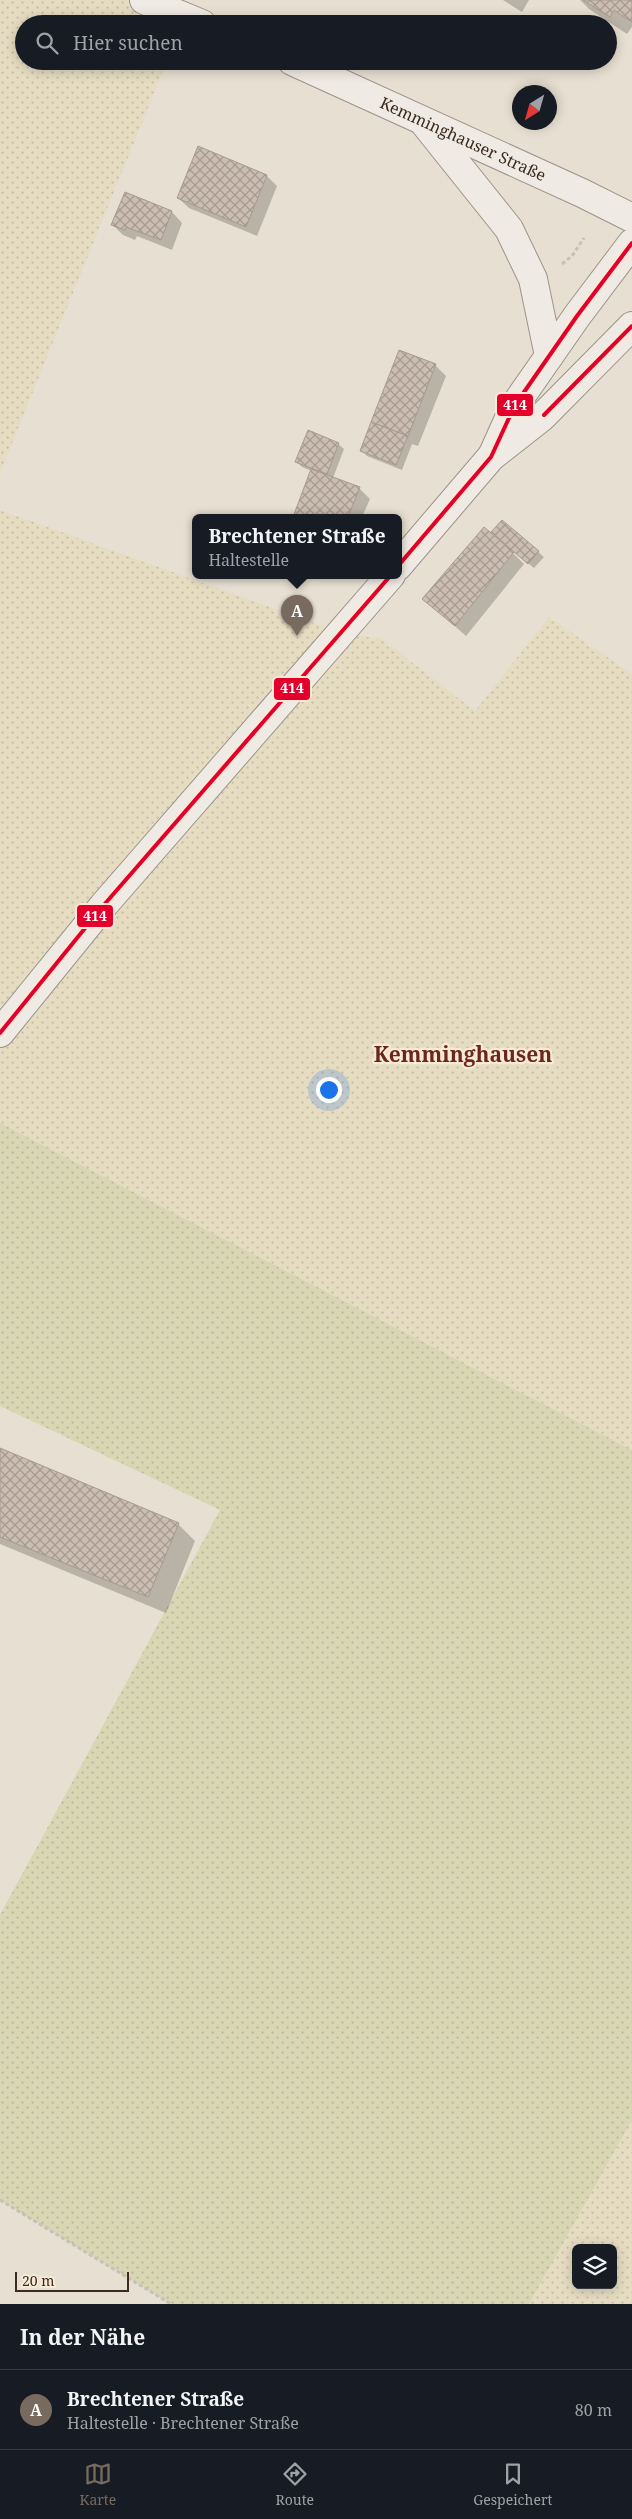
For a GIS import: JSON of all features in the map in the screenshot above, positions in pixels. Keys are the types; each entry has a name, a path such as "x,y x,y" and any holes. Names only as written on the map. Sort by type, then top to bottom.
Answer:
{"street":[{"path":"144,0 180,15"},
{"name":"Kemminghauser Straße","path":"312,70 632,218"},
{"path":"423,121 509,229 532,279 548,356"},
{"path":"491,457 515,405 548,356 632,243"},
{"path":"402,561 491,457 542,417 632,326"},
{"path":"0,1034 103,906 388,579"}],"path":[{"path":"560,266 572,256 584,238"},
{"path":"0,2200 171,2304"}],"shaded area":[{"path":"0,0 144,0 168,15 15,15 15,70 163,70 0,473"},
{"path":"0,510 342,633 382,639 475,711 549,617 632,674 632,1450 0,1123"},
{"path":"0,1123 632,1450 632,2120 529,2304 171,2304 0,2200 0,1915 220,1510 0,1406"},
{"path":"632,2120 632,2304 529,2304"}],"building":[{"path":"583,0 632,0 632,22 614,10 611,15 607,15"},
{"path":"198,146 267,175 246,227 177,198"},
{"path":"125,192 172,211 161,240 126,227 125,230 111,225"},
{"path":"399,350 436,364 408,436 371,422"},
{"path":"371,422 408,436 396,465 360,451"},
{"path":"308,430 339,443 327,474 295,462"},
{"path":"311,469 360,487 349,514 294,514"},
{"path":"502,520 539,551 528,564 491,532"},
{"path":"484,527 514,552 455,626 422,599"},
{"path":"0,1448 179,1523 148,1597 0,1537"}],"transit line":[{"name":"414","path":"402,561 491,457 515,405 577,316 632,243"},
{"name":"414","path":"544,415 632,326"},
{"name":"414","path":"0,1033 103,906 388,579"}],"place":[{"name":"Brechtener Straße","path":"297,636"}],"district":[{"name":"Kemminghausen","path":"463,1055"}]}
